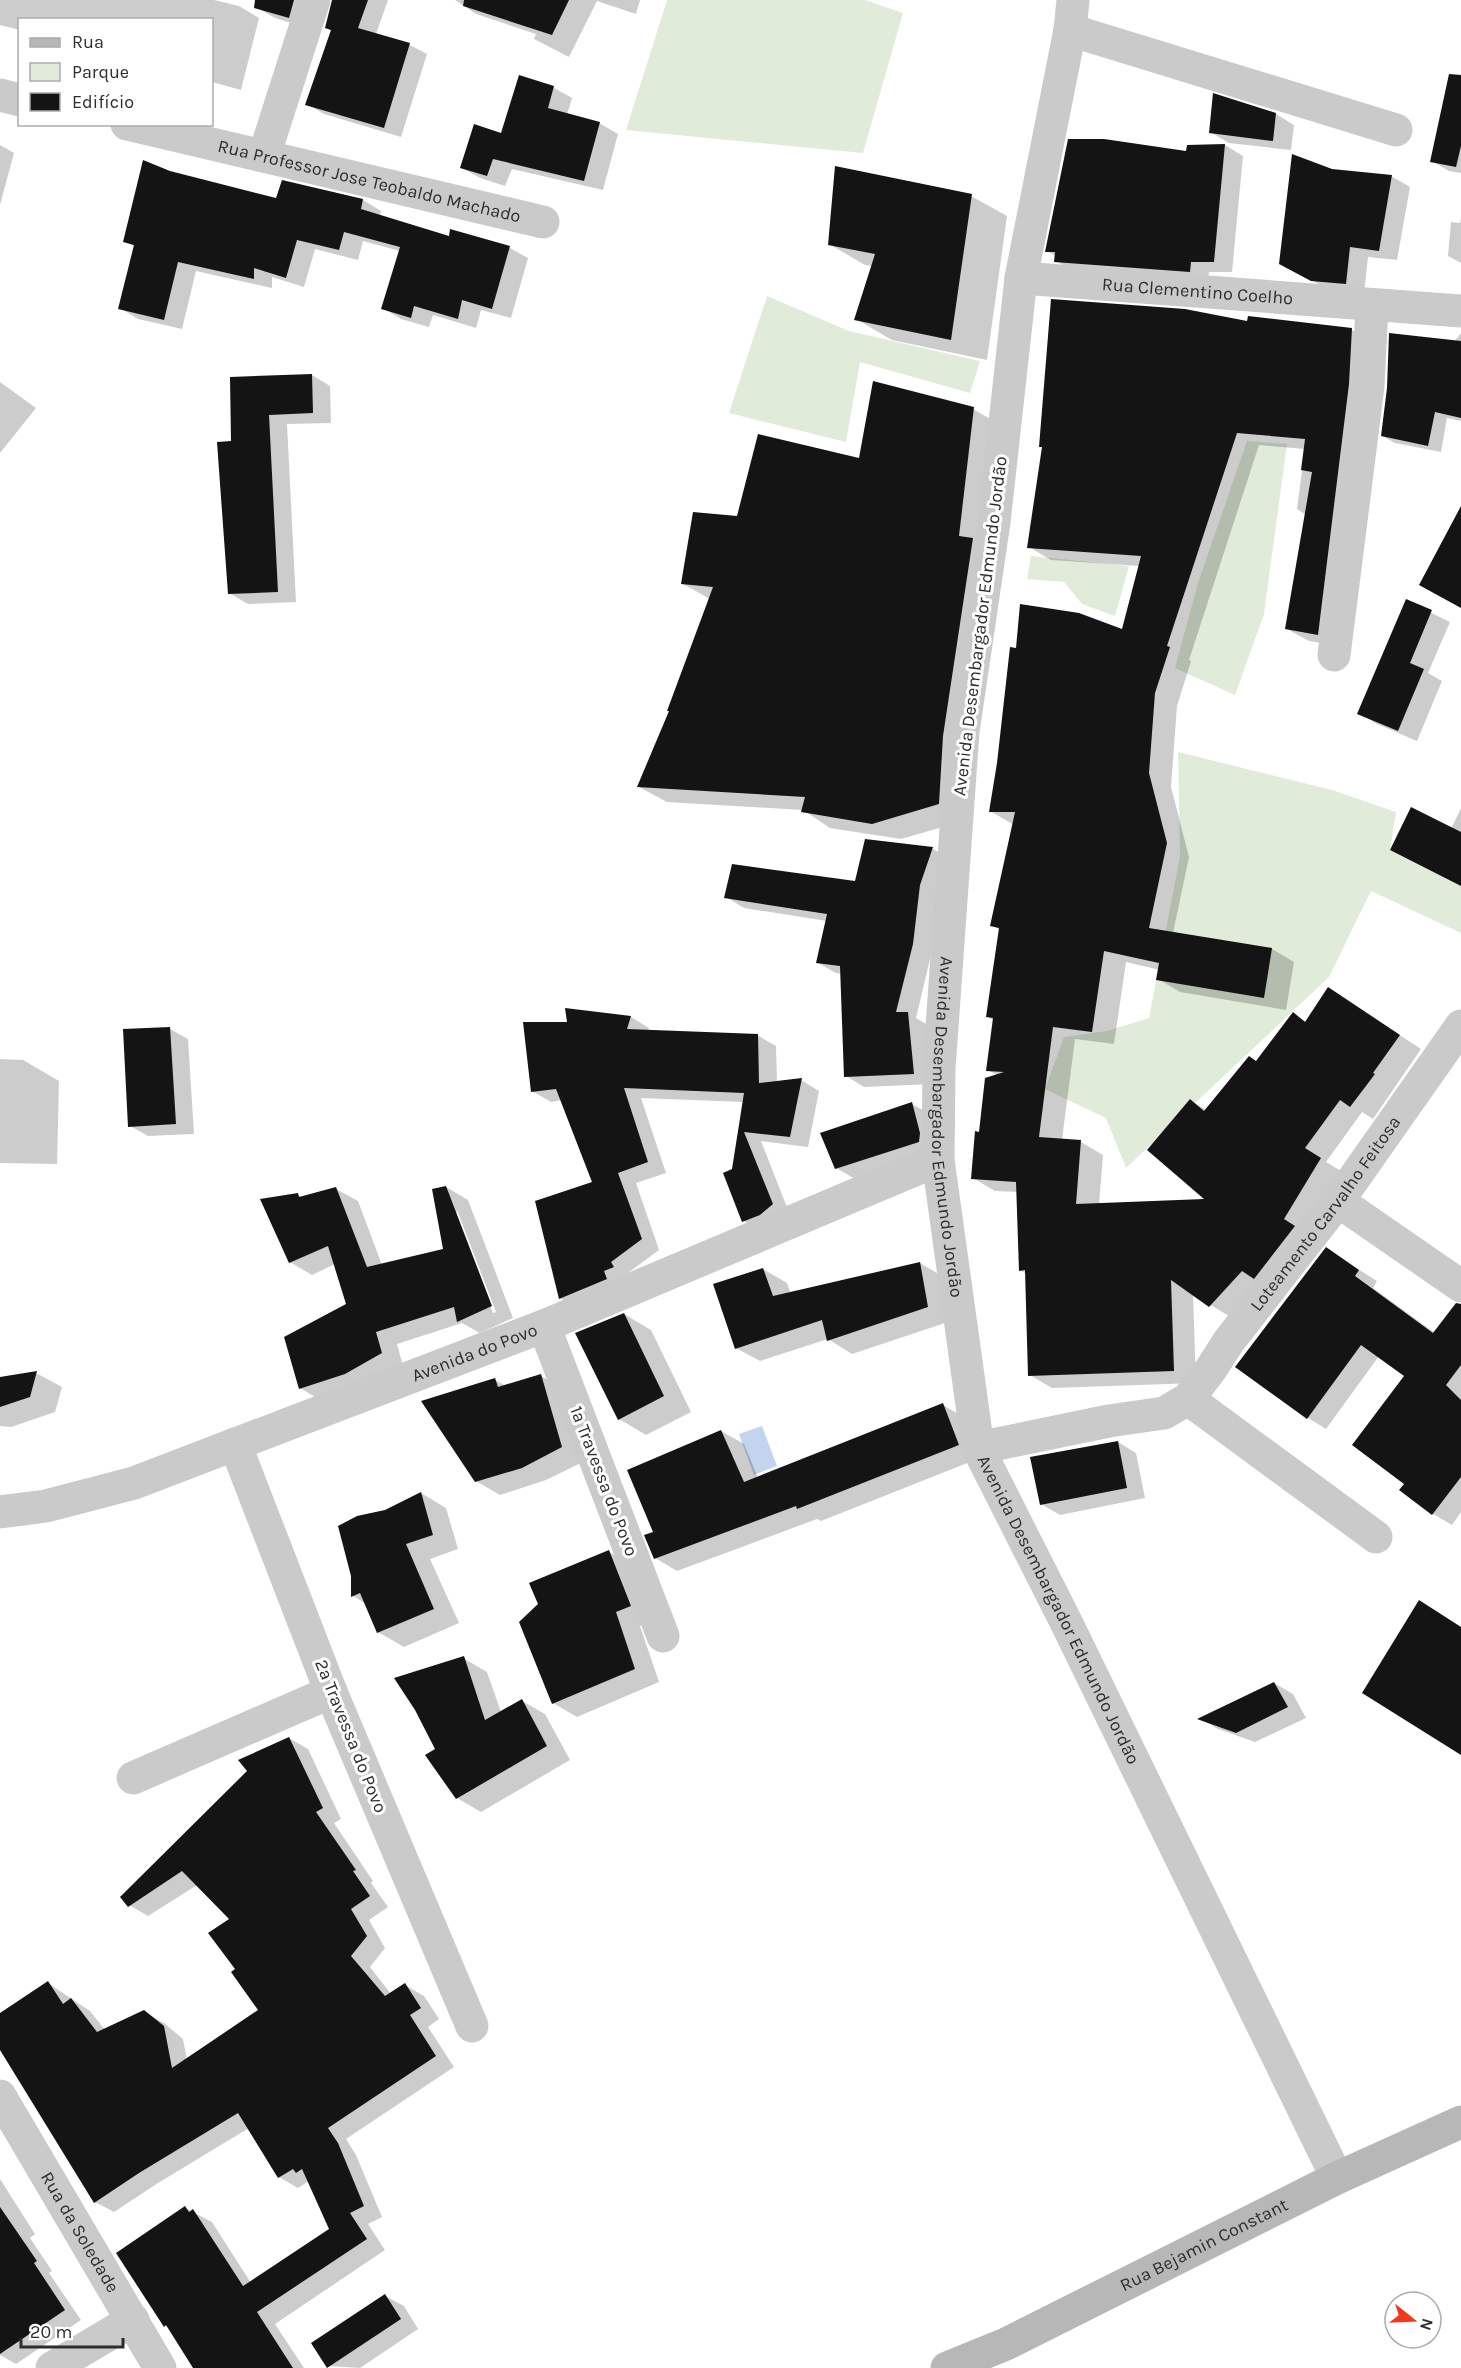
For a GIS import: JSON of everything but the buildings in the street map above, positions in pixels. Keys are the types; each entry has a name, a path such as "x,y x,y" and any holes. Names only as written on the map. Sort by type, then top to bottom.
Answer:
{"street":[{"path":"264,156 314,0"},
{"path":"1071,15 1396,130"},
{"name":"Avenida Desembargador Edmundo Jordão","path":"1071,15 1021,278 994,522 963,731 939,1069 938,1160 978,1448 1072,1635 1337,2178"},
{"path":"0,95 18,100"},
{"name":"Rua Professor Jose Teobaldo Machado","path":"136,126 543,222"},
{"name":"Rua Clementino Coelho","path":"1021,278 1461,311"},
{"path":"1334,655 1368,386 1372,306"},
{"name":"Loteamento Carvalho Feitosa","path":"978,1448 1164,1413 1188,1399 1229,1341 1338,1201 1461,1026"},
{"name":"Avenida do Povo","path":"0,1512 46,1506 134,1483 544,1326 938,1160"},
{"path":"1338,1201 1461,1286"},
{"name":"1ª Travessa do Povo","path":"544,1326 663,1636"},
{"path":"1188,1399 1376,1537"},
{"name":"2ª Travessa do Povo","path":"235,1444 331,1692 472,2026"},
{"path":"133,1778 331,1692"},
{"name":"Rua da Soledade","path":"0,2096 160,2368"},
{"name":"Rua Bejamin Constant","path":"947,2368 1001,2356 1337,2178 1461,2122"},
{"path":"52,2368 133,2320"}],"green space":[{"path":"667,0 865,0 903,13 863,153 626,130"},
{"path":"767,296 849,331 980,361 970,393 860,362 846,442 729,413"},
{"path":"1247,441 1287,444 1264,614 1235,695 1175,668 1198,583"},
{"path":"1031,556 1129,566 1115,616 1082,604 1064,582 1027,579"},
{"path":"1178,752 1332,790 1396,812 1390,850 1461,886 1461,933 1371,891 1329,977 1126,1168 1106,1118 1045,1089 1064,1037 1107,1031 1149,1018 1180,856"}],"water":[{"path":"762,1426 777,1466 754,1475 739,1434"}]}
